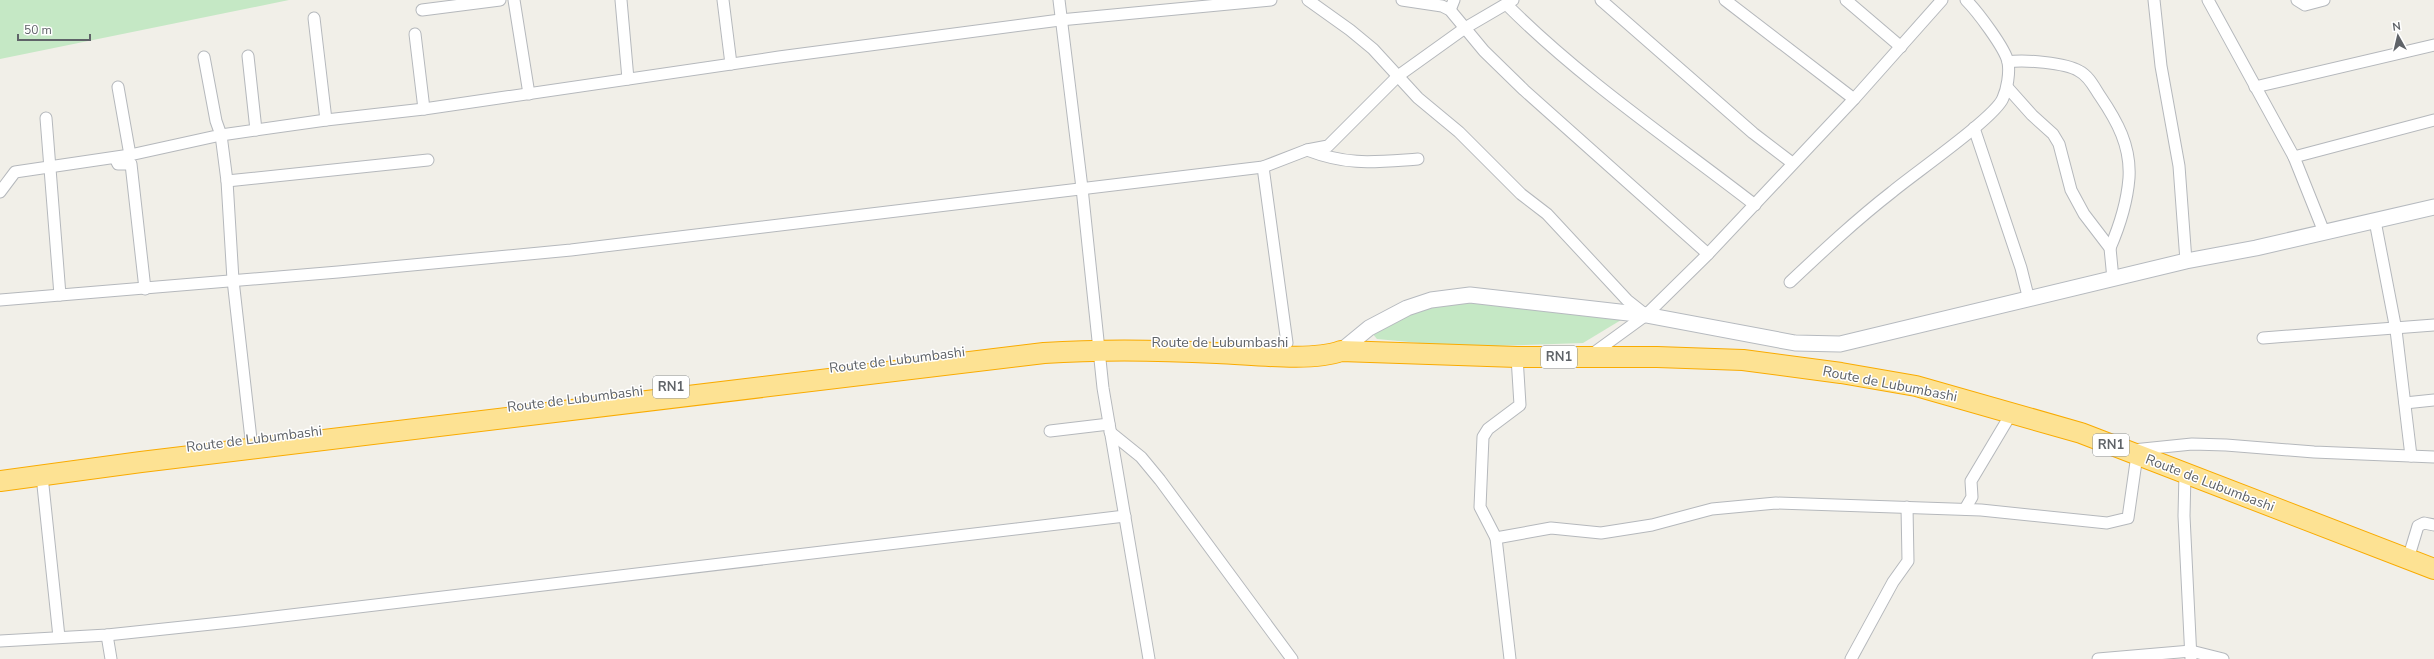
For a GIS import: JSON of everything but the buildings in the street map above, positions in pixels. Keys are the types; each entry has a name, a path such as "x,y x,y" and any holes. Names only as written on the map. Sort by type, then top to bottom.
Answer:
{"highway":[{"name":"Route de Lubumbashi","path":"0,470 252,444 1044,353 1099,345 1331,343 1341,351"},
{"name":"Route de Lubumbashi","path":"1099,345 1328,356 1341,351 1517,357 1742,360 1827,371 1916,386 2081,433 2434,569"},
{"name":"Route de Lubumbashi","path":"0,481 252,444"}],"street":[{"path":"422,10 500,0"},
{"path":"514,0 529,94"},
{"path":"621,0 628,79"},
{"path":"723,0 731,64"},
{"path":"1059,0 1060,20 1082,188 1109,428 1149,659"},
{"path":"0,192 15,172 130,155 221,135 326,120 424,109 731,64 1060,20 1271,0"},
{"path":"1308,0 1350,30 1398,76 1418,98 1459,132 1504,179 1547,214 1628,300 1646,315"},
{"path":"1402,0 1442,6 1452,5 1465,28 1484,51 1524,90 1708,254"},
{"path":"1601,0 1753,133 1791,162"},
{"path":"1725,0 1854,99"},
{"path":"1846,0 1901,47"},
{"path":"1589,357 1646,315 1708,254 1755,205 1791,162 1854,99 1942,0"},
{"path":"1790,282 1886,197 1974,128 2002,100 2007,87 2008,62 1978,12 1966,0"},
{"path":"2154,0 2161,66 2178,166 2186,261"},
{"path":"2208,0 2294,157 2324,232"},
{"path":"2297,0 2305,5 2324,0"},
{"path":"0,300 145,289 571,250 1263,167 1307,150 1328,146 1398,76 1465,28 1510,3 1535,33 1606,92 1755,205"},
{"path":"314,18 326,120"},
{"path":"415,34 424,109"},
{"path":"2255,88 2434,45"},
{"path":"248,56 256,130"},
{"path":"204,57 216,121 221,135 227,181 233,280 252,444"},
{"path":"2008,62 2028,60 2079,70 2090,80 2114,116 2125,144 2129,177 2123,215 2110,248 2113,279"},
{"path":"118,87 130,155"},
{"path":"2007,87 2053,134 2059,144 2071,190 2084,214 2110,248"},
{"path":"46,118 60,295"},
{"path":"2294,157 2434,120"},
{"path":"1974,128 2021,268 2029,300"},
{"path":"1307,150 1332,160 1360,162 1418,159"},
{"path":"115,157 118,164 131,164 145,289"},
{"path":"227,181 428,160"},
{"path":"1263,167 1287,343"},
{"path":"1341,351 1386,318 1419,304 1449,297 1470,295 1646,315 1755,336 1818,345 1864,339 2186,261 2434,207"},
{"path":"2375,221 2396,330 2406,403 2411,456"},
{"path":"2263,338 2396,330 2434,325"},
{"path":"1510,659 1496,538 1480,507 1483,437 1488,429 1520,405 1517,357"},
{"path":"2406,403 2434,400"},
{"path":"1965,509 1972,497 1971,482 2011,414"},
{"path":"1050,431 1109,428 1141,457 1160,480 1292,659"},
{"path":"1496,538 1551,528 1601,533 1652,525 1712,509 1776,503 1965,509 2107,523 2128,518 2132,453 2206,444 2314,452 2434,457"},
{"path":"2185,474 2184,516 2191,655"},
{"path":"42,476 59,637"},
{"path":"1851,659 1893,582 1908,560 1907,507"},
{"path":"0,641 107,635 520,589 1125,516"},
{"path":"2408,559 2418,526 2424,523 2434,525"},
{"path":"107,635 111,659"},
{"path":"2098,659 2191,655 2223,659"}],"green space":[{"path":"0,0 289,0 0,59"},
{"path":"1472,297 1626,317 1583,343 1462,347 1377,339 1371,332 1413,308"}]}
